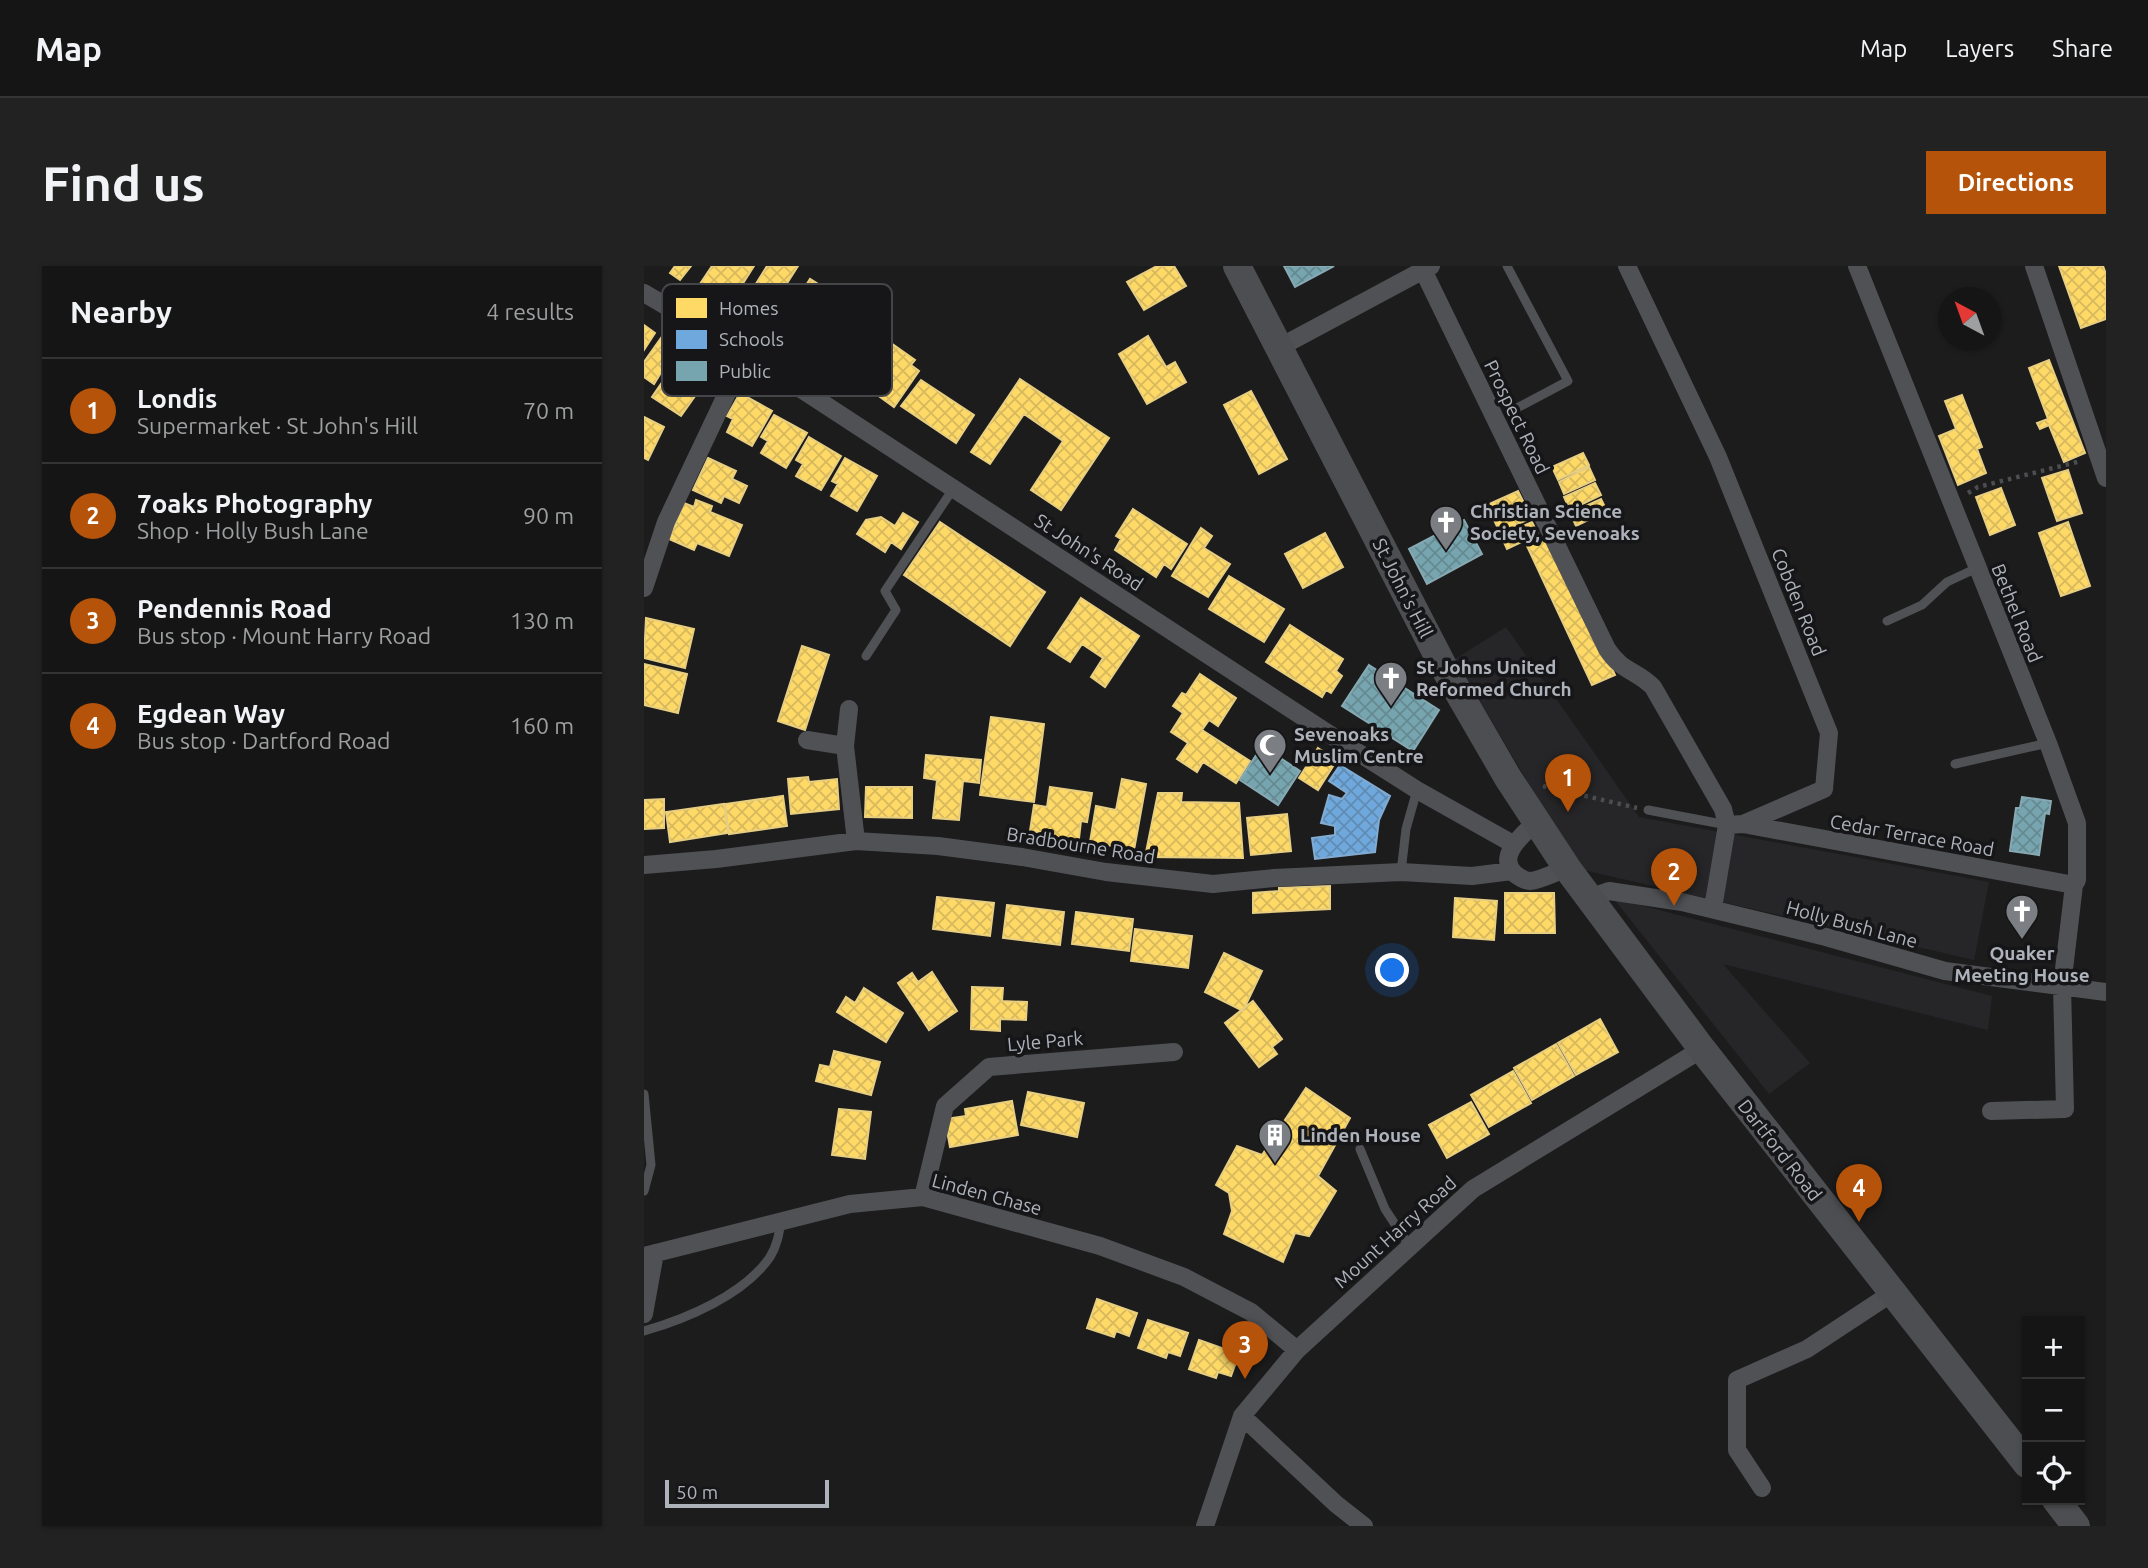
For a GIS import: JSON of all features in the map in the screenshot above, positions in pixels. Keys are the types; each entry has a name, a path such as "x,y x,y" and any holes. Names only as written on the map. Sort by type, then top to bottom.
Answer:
{"main road":[{"name":"St John's Hill","path":"1237,266 1410,605 1508,778 1590,898"},
{"name":"Dartford Road","path":"1590,898 1702,1049 2022,1458"},
{"path":"2060,1505 2077,1526"}],"street":[{"name":"Cobden Road","path":"1627,266 1718,457 1829,733 1824,789 1735,825"},
{"name":"Bethel Road","path":"1857,266 2048,743 2077,823 2077,880 2074,885 2062,986 2065,1109 1991,1111"},
{"path":"2034,266 2106,478"},
{"path":"1280,347 1427,268"},
{"name":"Prospect Road","path":"1427,268 1607,649 1616,663 1645,679 1653,687 1723,809 1735,825"},
{"name":"St John's Road","path":"644,293 662,304"},
{"path":"644,588 666,522 726,396"},
{"name":"St John's Road","path":"811,396 1417,790 1513,844"},
{"path":"849,709 845,746 856,841"},
{"path":"807,740 845,746"},
{"path":"1512,871 1509,857 1513,844 1537,821"},
{"path":"1713,908 1735,825"},
{"name":"Cedar Terrace Road","path":"1735,825 2074,885"},
{"name":"Bradbourne Road","path":"644,864 716,859 856,841 938,846 1106,872 1213,884 1274,878 1401,872 1472,876 1512,871 1530,881 1567,868"},
{"name":"Holly Bush Lane","path":"1590,898 1609,891 1713,908 1945,971 2106,992"},
{"name":"Mount Harry Road","path":"1205,1526 1242,1416 1297,1350 1474,1189 1702,1049"},
{"name":"Lyle Park","path":"923,1197 944,1106 989,1067 1174,1052"},
{"name":"Linden Chase","path":"647,1253 850,1203 923,1197 1100,1246 1184,1277 1251,1312 1297,1350"},
{"path":"644,1314 647,1253"},
{"path":"1762,1488 1737,1450 1737,1380 1807,1349 1892,1293"},
{"path":"1242,1416 1336,1504 1364,1526"}],"lane":[{"path":"1507,266 1568,381 1517,408"},
{"path":"866,656 896,610 885,591 953,489"},
{"path":"1887,621 1922,605 1947,582 1977,568"},
{"path":"1955,764 2048,743"},
{"path":"1401,872 1406,829 1417,790"},
{"path":"1648,810 1735,825"},
{"path":"644,1094 651,1165 644,1191"},
{"path":"1360,1149 1385,1209 1410,1248"},
{"path":"644,1331 680,1320 710,1305 754,1275 770,1257 778,1240 781,1221"}],"path":[{"path":"1951,502 1978,488 2070,466 2098,454"},
{"path":"1508,778 1648,810"}],"shaded area":[{"path":"1506,627 1639,817 1989,882 1974,960 1579,869 1455,659"},
{"path":"1613,898 1992,996 1988,1030 1723,964 1810,1063 1769,1094"}],"building: Homes":[{"path":"675,266 691,266 680,280 670,273"},
{"path":"712,266 754,266 743,284 700,284"},
{"path":"767,266 798,266 787,284 756,284"},
{"path":"1157,266 1174,266 1186,286 1144,310 1127,282"},
{"path":"2059,266 2103,266 2106,274 2106,319 2081,328"},
{"path":"644,325 655,333 644,350"},
{"path":"662,336 662,371 654,384 644,377 644,362"},
{"path":"1148,336 1166,367 1175,362 1186,382 1147,404 1119,354"},
{"path":"892,344 915,360 911,365 919,371 894,407 879,396 892,396"},
{"path":"2049,360 2085,453 2064,462 2049,425 2040,429 2037,423 2048,419 2029,368"},
{"path":"1020,379 1109,438 1061,510 1031,490 1063,441 1024,414 990,464 971,452"},
{"path":"921,380 974,415 956,443 901,406"},
{"path":"662,382 662,396 695,396 681,416 652,397"},
{"path":"1251,391 1287,459 1259,474 1224,405"},
{"path":"1962,395 1982,447 1977,449 1986,473 1958,485 1939,436 1956,429 1945,401"},
{"path":"738,396 745,396 772,411 752,446 727,432 733,419 727,416"},
{"path":"774,415 807,433 786,468 761,453 768,441 761,437"},
{"path":"644,417 664,427 648,460 644,458"},
{"path":"809,437 841,456 821,490 796,476 803,464 796,460"},
{"path":"1583,453 1589,465 1558,480 1552,467"},
{"path":"708,458 736,471 732,479 747,486 739,503 724,496 721,503 693,490"},
{"path":"845,458 877,476 857,511 831,496 838,484 832,481"},
{"path":"1589,467 1595,480 1564,494 1559,482"},
{"path":"2068,470 2082,513 2057,521 2042,478"},
{"path":"1595,483 1601,495 1570,510 1564,497"},
{"path":"2001,488 2015,525 1990,535 1976,497"},
{"path":"1518,491 1524,503 1493,518 1487,505"},
{"path":"1601,499 1607,511 1576,526 1570,513"},
{"path":"696,500 712,506 710,512 742,525 729,556 697,543 694,550 669,539 684,503 694,507"},
{"path":"1525,505 1531,518 1500,533 1494,520"},
{"path":"1133,509 1187,544 1171,569 1164,564 1156,577 1115,550 1121,539 1116,536"},
{"path":"903,513 918,522 901,549 891,542 885,552 857,534 866,520 881,517 895,526"},
{"path":"940,522 1045,592 1010,646 904,575"},
{"path":"1532,522 1538,534 1507,549 1501,536"},
{"path":"2068,522 2090,586 2061,596 2039,533"},
{"path":"1201,528 1212,536 1204,548 1230,564 1208,597 1172,576"},
{"path":"1325,533 1343,567 1303,588 1285,554"},
{"path":"1550,536 1615,675 1592,685 1527,546"},
{"path":"1229,576 1284,609 1264,642 1209,609"},
{"path":"1081,598 1139,636 1105,687 1091,677 1103,658 1082,644 1070,662 1048,648"},
{"path":"646,618 694,629 685,668 644,658"},
{"path":"1290,625 1343,659 1336,671 1342,676 1331,693 1326,690 1322,697 1266,662"},
{"path":"802,646 829,655 805,730 778,721"},
{"path":"644,664 687,674 678,713 644,705"},
{"path":"1200,674 1236,698 1218,726 1209,720 1202,730 1250,761 1236,783 1203,762 1197,772 1177,759 1188,743 1171,732 1183,713 1173,706 1182,693 1186,695"},
{"path":"991,717 1044,724 1034,802 980,795"},
{"path":"1318,748 1337,760 1318,790 1299,778"},
{"path":"926,755 981,760 979,783 963,781 959,820 933,818 937,780 924,778"},
{"path":"808,777 809,782 837,779 839,809 791,814 788,779"},
{"path":"1122,779 1146,784 1134,850 1090,842 1096,806 1116,810"},
{"path":"866,787 912,787 912,818 865,817"},
{"path":"1050,787 1092,793 1087,822 1081,821 1078,847 1042,842 1043,833 1030,831 1034,805 1047,807"},
{"path":"1158,793 1182,793 1181,802 1239,803 1243,858 1145,857"},
{"path":"783,796 787,826 729,834 725,804"},
{"path":"664,799 664,828 644,829 644,800"},
{"path":"724,804 728,833 670,842 666,812"},
{"path":"1287,814 1291,851 1251,855 1247,818"},
{"path":"1330,886 1330,909 1253,913 1253,893 1279,891 1279,888"},
{"path":"1505,893 1554,893 1555,933 1505,933"},
{"path":"937,897 994,903 990,936 933,929"},
{"path":"1455,898 1497,901 1494,940 1453,937"},
{"path":"1007,905 1064,912 1060,945 1003,938"},
{"path":"1076,912 1133,919 1129,951 1072,944"},
{"path":"1135,929 1192,936 1188,968 1131,961"},
{"path":"1224,953 1262,971 1243,1011 1205,992"},
{"path":"932,972 957,1011 929,1030 898,983 912,973 918,982"},
{"path":"972,987 1003,988 1002,1001 1027,1002 1026,1020 1000,1019 1000,1031 971,1029"},
{"path":"864,988 903,1013 886,1042 837,1012 846,997 855,1003"},
{"path":"1253,1001 1282,1039 1272,1047 1277,1054 1259,1067 1225,1023"},
{"path":"1600,1019 1618,1052 1576,1075 1558,1043"},
{"path":"1556,1044 1574,1076 1532,1100 1514,1068"},
{"path":"834,1051 880,1062 871,1095 816,1081 820,1065 830,1067"},
{"path":"1513,1071 1531,1103 1489,1127 1471,1095"},
{"name":"Linden House","path":"1306,1088 1350,1118 1318,1176 1336,1191 1309,1236 1295,1233 1283,1262 1224,1234 1232,1211 1229,1193 1216,1185 1237,1146 1262,1155"},
{"path":"1028,1092 1084,1103 1077,1137 1021,1125"},
{"path":"1012,1101 1018,1135 950,1147 945,1119 966,1116 965,1109"},
{"path":"1471,1102 1489,1134 1447,1158 1429,1125"},
{"path":"839,1109 871,1112 865,1159 832,1155"},
{"path":"1097,1299 1137,1313 1129,1336 1116,1331 1114,1337 1087,1328"},
{"path":"1148,1320 1188,1333 1180,1356 1168,1352 1166,1358 1138,1348"},
{"path":"1199,1340 1239,1354 1231,1376 1218,1372 1216,1378 1189,1369"}],"building: Schools":[{"path":"1340,765 1390,796 1379,820 1375,852 1315,859 1312,838 1335,835 1335,826 1321,823 1329,795 1342,799 1347,793 1329,781"}],"building: Public":[{"path":"1284,266 1334,266 1295,287"},
{"name":"Christian Science Society, Sevenoaks","path":"1464,520 1482,554 1427,584 1409,549"},
{"name":"St Johns United Reformed Church","path":"1369,665 1439,710 1413,751 1342,706"},
{"name":"Sevenoaks Muslim Centre","path":"1262,746 1300,771 1278,805 1240,780"},
{"path":"2022,797 2051,801 2049,814 2045,813 2039,855 2010,851 2016,808 2020,808"}],"place":[{"name":"Christian Science Society, Sevenoaks","path":"1446,552"},
{"name":"St Johns United Reformed Church","path":"1391,708"},
{"name":"Sevenoaks Muslim Centre","path":"1270,775"},
{"name":"Londis","path":"1568,812"},
{"name":"7oaks Photography","path":"1674,906"},
{"name":"Quaker Meeting House","path":"2022,941"},
{"name":"Linden House","path":"1275,1165"},
{"name":"Egdean Way","path":"1859,1222"},
{"name":"Pendennis Road","path":"1245,1379"}]}
